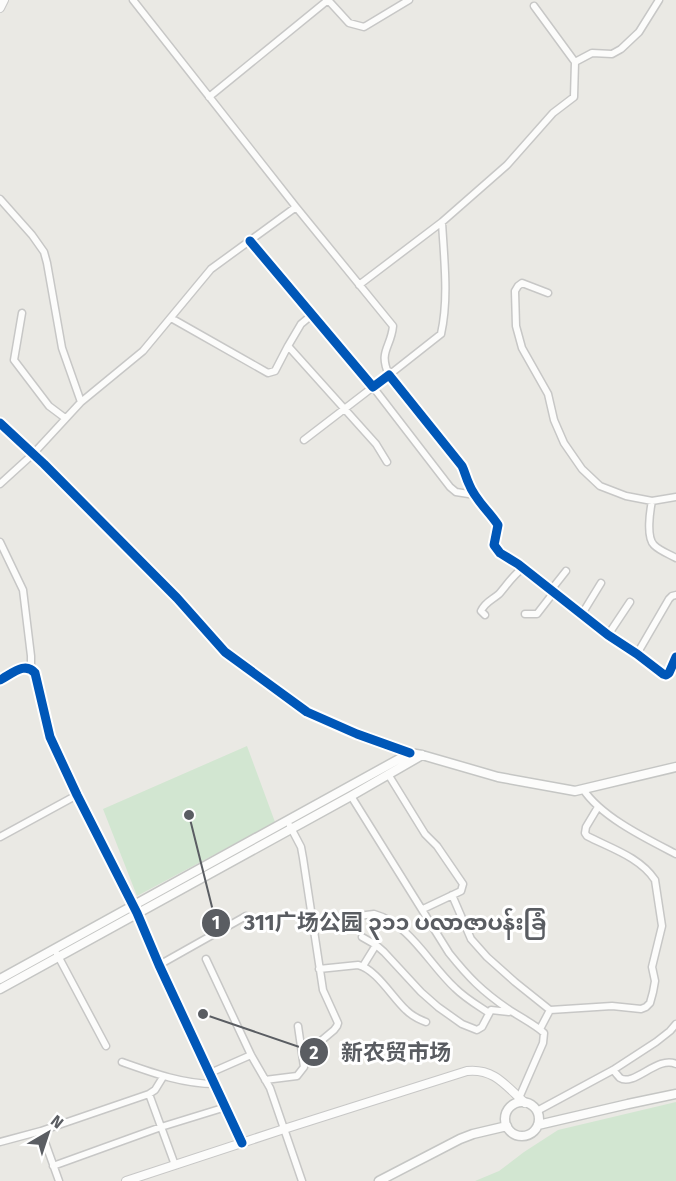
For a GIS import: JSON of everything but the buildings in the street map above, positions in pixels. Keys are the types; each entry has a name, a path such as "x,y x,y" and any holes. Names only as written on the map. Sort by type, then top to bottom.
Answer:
{"main road":[{"path":"0,989 17,975 289,825 410,753 498,777 575,791 676,767"},
{"path":"289,825 351,796 422,755"},
{"path":"0,979 17,975"},
{"path":"538,1125 676,1094"},
{"path":"522,1100 537,1111 538,1125 532,1133 522,1136 512,1132 507,1126 508,1110 522,1100"},
{"path":"379,1181 460,1139 507,1126"}],"street":[{"path":"0,8 4,0"},
{"path":"210,97 328,0 349,23 364,27 410,0"},
{"path":"575,62 592,53 612,54 621,49 639,32 658,0"},
{"path":"137,1 296,207 393,326 392,338 385,350 384,361 389,375 462,466 468,484 498,525 494,545 496,549 663,674 669,673 676,657"},
{"path":"359,285 442,222 507,165 554,113 574,97 575,62 534,6"},
{"path":"0,199 44,252 62,348 81,402"},
{"path":"0,484 33,454 81,402 143,351 211,269 296,207"},
{"path":"304,440 441,334 445,318 442,222"},
{"path":"250,241 373,387 450,487 456,492 475,495"},
{"path":"548,293 522,283 518,286 514,303 516,326 522,348 548,394 561,438 582,469 600,486 626,496 652,501 676,497"},
{"path":"22,313 14,360 50,406 65,418"},
{"path":"171,318 268,373 275,371 301,324 313,314"},
{"path":"288,346 376,444 387,462"},
{"path":"0,423 177,598 225,652 307,712 357,734 410,753"},
{"path":"652,501 649,514 650,538 654,545 676,558"},
{"path":"0,542 23,590 31,669"},
{"path":"485,615 481,610 486,603 497,596 523,568"},
{"path":"525,614 537,614 566,571"},
{"path":"582,614 601,583"},
{"path":"637,654 669,598 676,595"},
{"path":"608,635 630,602"},
{"path":"0,680 21,668 27,667 35,673 50,737 135,909 242,1143"},
{"path":"388,774 425,834 437,846 463,884 461,891 423,909"},
{"path":"583,789 588,798 598,807 638,834 676,854"},
{"path":"0,837 77,795"},
{"path":"126,1181 284,1128 467,1071 477,1070 494,1075 522,1100 543,1042 544,1033 480,989 466,975 449,953 351,796"},
{"path":"452,896 471,939 487,957 550,1010 612,1006 641,1009 646,1007 654,992 655,981 652,967 662,926 655,880 635,860 587,836 586,827 598,807"},
{"path":"289,825 301,847 323,990 338,1023 303,1056"},
{"path":"312,922 374,914 383,916 412,939 456,990 489,1013"},
{"path":"159,965 246,916"},
{"path":"362,937 376,945 392,960 427,998 462,1024 475,1030 480,1029 491,1010 512,1012"},
{"path":"363,966 376,945"},
{"path":"57,952 106,1046"},
{"path":"206,959 251,1055 270,1088 302,1181"},
{"path":"319,969 363,966 407,1012 426,1022"},
{"path":"540,1029 550,1010"},
{"path":"537,1111 613,1070 656,1042 676,1024"},
{"path":"265,1080 297,1076 305,1066 298,1026"},
{"path":"210,1073 251,1055"},
{"path":"122,1062 163,1077 200,1084 215,1084"},
{"path":"613,1070 620,1078 630,1079 665,1063 676,1064"},
{"path":"0,1142 41,1131 149,1094 155,1090 163,1077"},
{"path":"149,1094 176,1165"},
{"path":"54,1166 161,1127 226,1107"},
{"path":"41,1131 59,1181"}],"green space":[{"path":"247,746 275,822 137,896 103,809"},
{"path":"676,1102 676,1181 475,1181 499,1171 558,1130"}],"cycle path":[{"path":"250,241 373,387 389,375 462,466 475,495 498,525 494,545 500,553 518,564 608,635 663,674 669,673 676,657"},
{"path":"0,423 177,598 225,652 307,712 357,734 410,753"},
{"path":"0,680 23,668 35,673 50,737 137,913 242,1143"}],"place":[{"name":"311广场公园 ၃၁၁ ပလာဇာပန်းခြံ","path":"189,815"},
{"name":"新农贸市场","path":"203,1014"}]}
